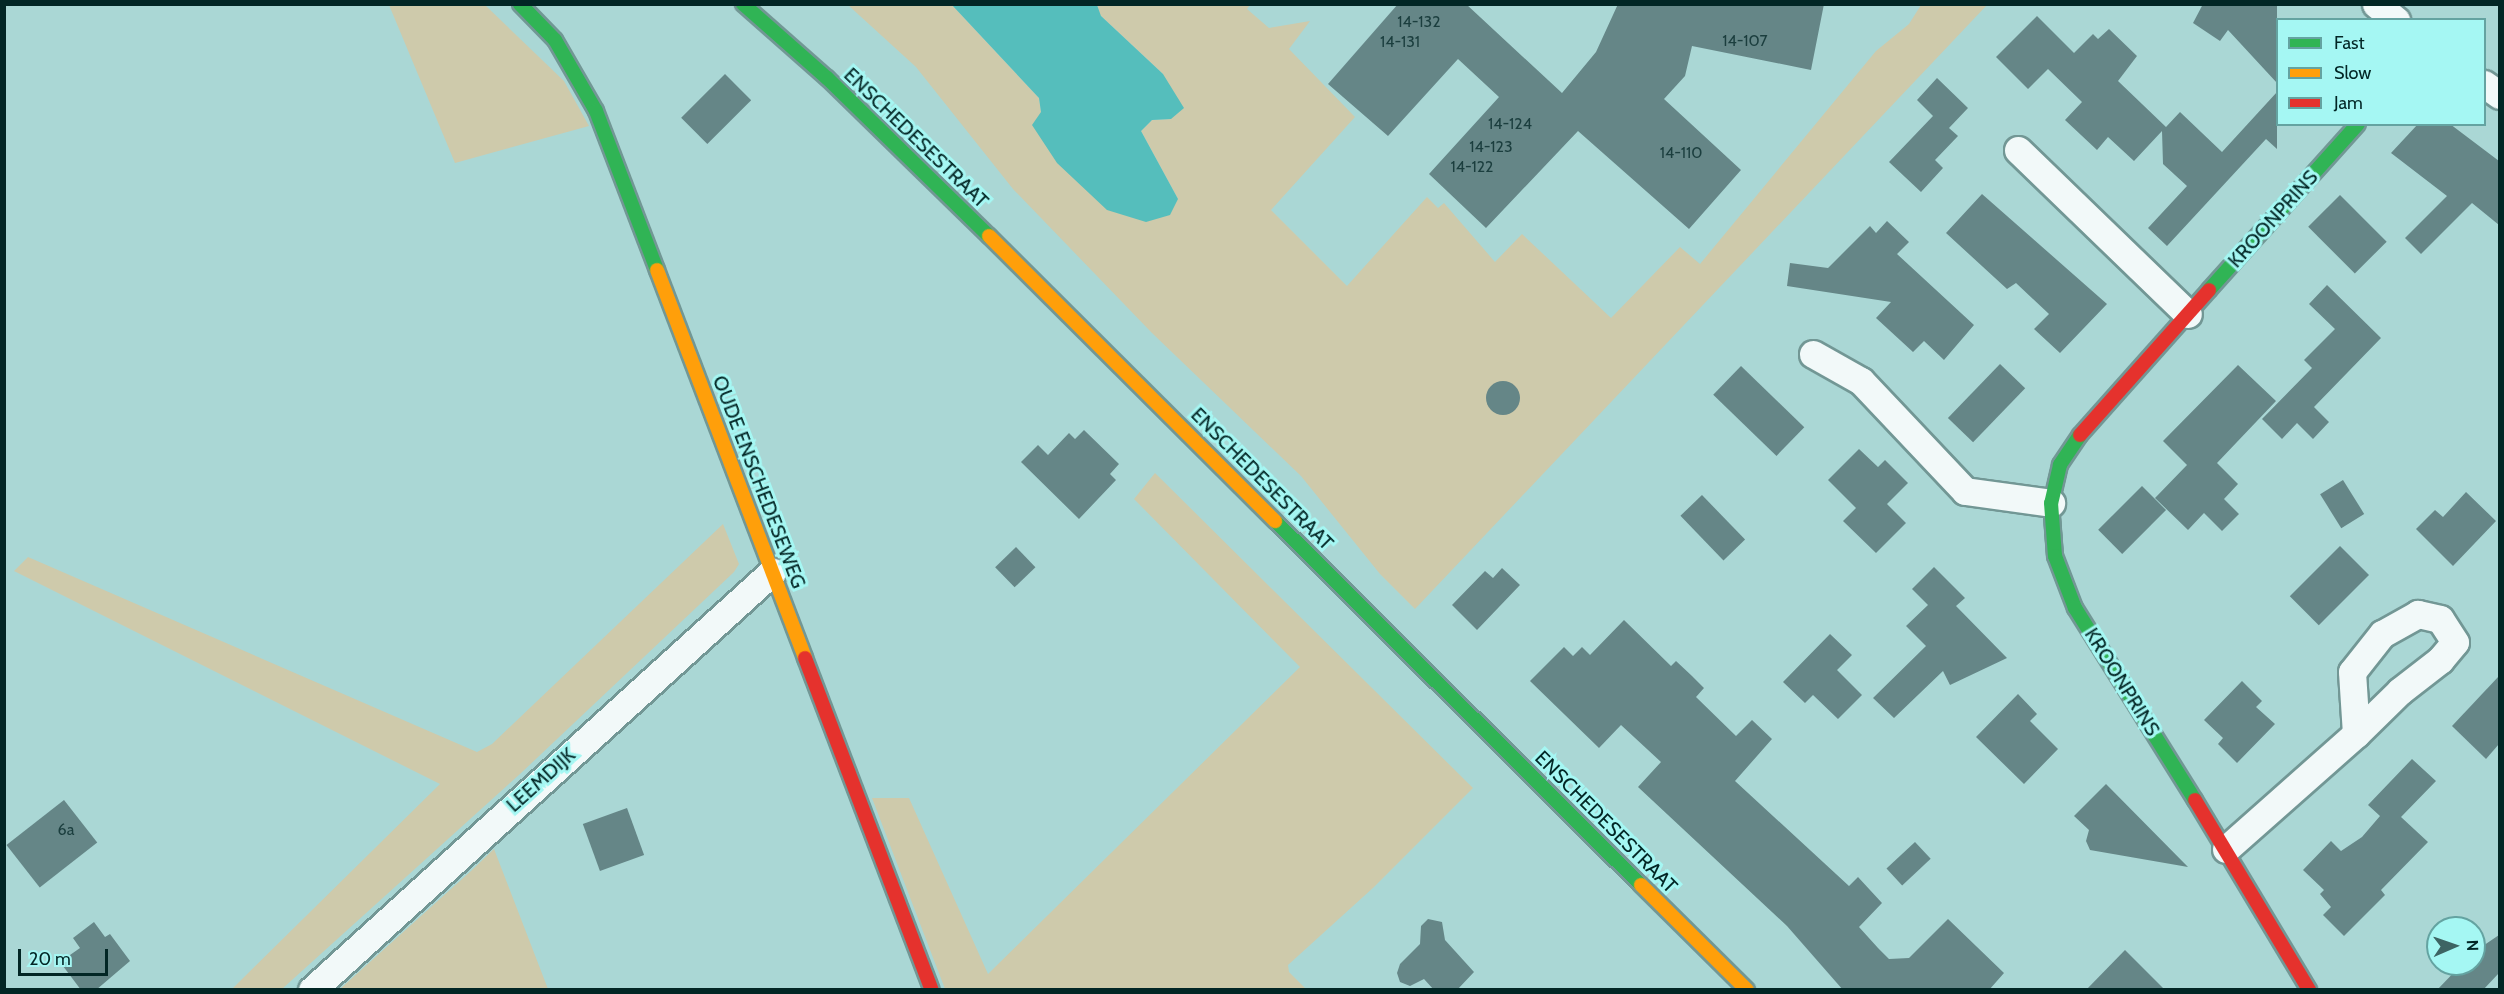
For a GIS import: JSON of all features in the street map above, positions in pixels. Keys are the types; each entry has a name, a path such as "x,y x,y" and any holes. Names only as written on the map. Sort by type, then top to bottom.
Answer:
{"street":[{"name":"OUDE ENSCHEDESEWEG","path":"520,4 555,40 596,111 932,990"},
{"name":"ENSCHEDESESTRAAT","path":"743,4 834,85 987,234 1747,990"},
{"path":"2376,4 2394,18"},
{"path":"2486,85 2499,95"},
{"name":"KROONPRINS","path":"2309,990 2226,849 2075,608 2055,556 2051,503 2060,465 2082,431 2356,126"},
{"path":"2018,150 2188,314"},
{"path":"1814,354 1861,381 1965,491 2051,503"},
{"name":"LEEMDIJK","path":"312,990 772,572"},
{"path":"2226,849 2356,734"}],"shaded area":[{"path":"389,5 485,5 564,81 589,126 455,163"},
{"path":"848,5 952,5 1039,98 1041,112 1178,199 1141,131 1152,120 1171,119 1163,74 1100,15 1097,5 1250,5 1247,9 1269,28 1310,21 1289,49 1355,117 1271,210 1347,286 1427,197 1438,208 1444,203 1495,262 1522,234 1611,318 1680,247 1700,264 1876,51 1909,24 1921,5 1987,5 1415,609 1380,574 1301,476 1152,333 1013,189 916,67"},
{"path":"1155,473 1473,788 1374,887 1288,965 1289,972 1307,990 945,989 872,798 909,798 988,974 1300,667 1134,499"},
{"path":"723,524 739,564 734,572 520,774 282,989 232,989 440,784 14,571 28,557 477,752 492,744"},
{"path":"494,849 548,989 340,989 471,871"}],"water":[{"path":"952,5 1097,5 1101,16 1163,74 1184,108 1171,119 1152,120 1141,131 1178,199 1170,215 1146,222 1107,210 1057,163 1032,125 1041,112 1039,98"}],"building":[{"path":"1398,4 1466,4 1562,93 1596,52 1618,4 1824,4 1811,70 1692,46 1685,76 1664,99 1741,170 1689,229 1578,131 1486,228 1429,174 1499,97 1458,59 1388,136 1328,84"},
{"path":"2203,4 2277,4 2276,82 2228,30 2220,41 2193,23"},
{"path":"2037,16 2074,53 2093,34 2098,39 2109,29 2137,56 2118,81 2166,127 2180,112 2222,152 2276,93 2277,149 2266,139 2167,246 2148,228 2187,186 2163,164 2162,131 2134,161 2108,137 2097,150 2065,120 2082,102 2048,69 2028,89 1996,57"},
{"path":"725,74 751,100 707,144 681,118"},
{"path":"1937,78 1968,108 1949,128 1958,136 1935,160 1943,168 1921,192 1889,162 1933,116 1917,100"},
{"path":"2416,126 2453,126 2499,161 2499,225 2472,203 2421,254 2405,238 2447,196 2391,153"},
{"path":"1982,194 2107,304 2060,353 2034,329 2049,314 2016,283 2007,289 1946,233"},
{"path":"2340,195 2387,242 2355,273 2308,227"},
{"path":"1887,221 1909,242 1897,254 1974,325 1944,360 1924,341 1913,352 1876,318 1891,302 1787,286 1790,263 1828,268 1870,226 1876,233"},
{"path":"2327,285 2381,338 2314,407 2329,422 2313,439 2297,423 2282,439 2262,419 2312,368 2304,360 2335,329 2309,304"},
{"path":"2000,364 2025,388 1973,442 1948,418"},
{"path":"2238,365 2276,401 2217,463 2238,484 2224,499 2239,514 2222,531 2204,513 2188,530 2155,498 2187,465 2163,441"},
{"path":"1741,366 1804,427 1777,456 1713,395"},
{"path":"1503,381 1515,386 1520,398 1515,410 1503,415 1491,410 1486,398 1491,386"},
{"path":"1084,430 1119,464 1110,474 1116,480 1079,519 1021,462 1038,445 1048,455 1069,433 1075,439"},
{"path":"1859,449 1878,467 1885,460 1908,483 1887,504 1906,523 1876,553 1843,521 1856,508 1828,480"},
{"path":"2343,480 2364,514 2341,528 2320,494"},
{"path":"2142,486 2166,510 2122,554 2098,530"},
{"path":"2466,492 2496,521 2453,566 2416,529 2435,510 2443,517"},
{"path":"1702,495 1745,540 1723,560 1680,516"},
{"path":"2340,546 2369,575 2319,625 2290,596"},
{"path":"1016,547 1035,567 1015,587 995,567"},
{"path":"1934,567 1965,598 1956,606 2007,658 1950,685 1943,671 1894,718 1873,698 1926,646 1906,626 1928,605 1912,589"},
{"path":"1502,568 1520,585 1477,630 1452,605 1485,571 1493,578"},
{"path":"1624,620 1671,666 1676,661 1704,688 1696,697 1736,736 1752,720 1772,739 1735,781 1849,886 1858,877 1882,903 1859,927 1878,948 1889,959 1909,958 1948,919 2004,973 1989,990 1843,990 1787,926 1638,787 1661,762 1621,725 1599,748 1530,681 1564,647 1573,656 1582,647 1590,655"},
{"path":"1830,634 1852,655 1837,670 1862,695 1838,719 1813,695 1805,703 1783,682"},
{"path":"2499,676 2499,744 2486,759 2452,726"},
{"path":"2242,681 2262,701 2256,707 2275,724 2237,763 2218,744 2223,738 2204,720"},
{"path":"2018,694 2037,714 2030,721 2058,749 2024,784 1976,737"},
{"path":"2412,759 2436,781 2401,817 2428,842 2381,890 2385,895 2344,936 2323,915 2331,907 2320,894 2324,890 2303,870 2331,841 2341,851 2362,837 2380,816 2368,805"},
{"path":"2106,784 2188,867 2090,850 2086,841 2089,830 2074,816"},
{"path":"64,800 97,843 40,887 6,845"},
{"path":"627,808 644,855 600,871 583,824"},
{"path":"1915,842 1931,859 1902,885 1886,869"},
{"path":"1428,919 1442,922 1445,940 1474,972 1457,990 1434,990 1424,979 1410,986 1400,982 1397,973 1400,964 1420,944 1421,926"},
{"path":"94,922 105,937 110,934 130,961 96,990 81,990 60,962 80,948 73,938"},
{"path":"2499,935 2499,973 2483,990 2437,990 2450,976 2486,976 2486,944"},
{"path":"2125,950 2165,990 2086,990"}],"traffic: fast":[{"path":"520,4 555,40 596,111 657,270"},
{"path":"743,4 827,78 989,236"},
{"path":"2209,290 2356,126"},
{"path":"2080,435 2060,465 2051,503 2055,556 2075,608 2195,800"},
{"path":"1275,521 1641,885"}],"traffic: slow":[{"path":"989,236 1275,521"},
{"path":"657,270 805,658"},
{"path":"1641,885 1747,990"}],"traffic: jam":[{"path":"2080,435 2209,290"},
{"path":"805,658 932,990"},
{"path":"2195,800 2309,990"}]}
